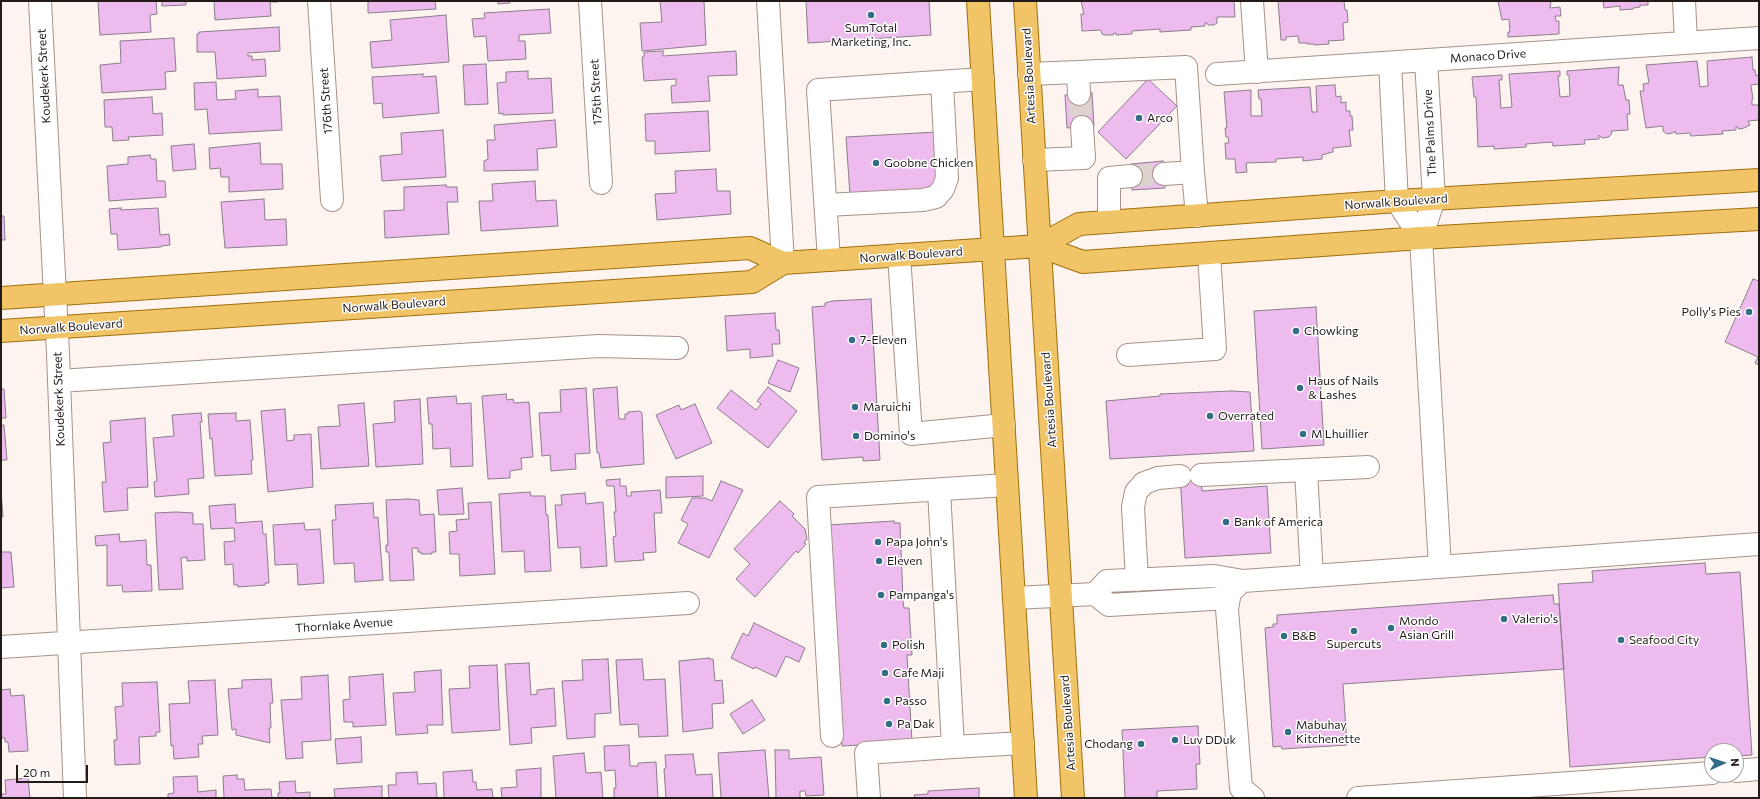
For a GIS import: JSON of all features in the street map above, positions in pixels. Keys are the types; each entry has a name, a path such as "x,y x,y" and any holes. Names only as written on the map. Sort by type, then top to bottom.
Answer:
{"main road":[{"path":"978,1 1026,798"},
{"name":"Artesia Boulevard","path":"1025,1 1073,798"},
{"name":"Norwalk Boulevard","path":"1039,246 1079,224 1434,199 1759,180"},
{"name":"Norwalk Boulevard","path":"1,331 752,282 782,263 1039,246 1084,262 1421,238 1759,219"},
{"name":"Norwalk Boulevard","path":"1,298 750,248 782,263"}],"street":[{"name":"Koudekerk Street","path":"40,1 57,328 75,798"},
{"name":"176th Street","path":"319,1 332,200"},
{"name":"175th Street","path":"590,1 601,183"},
{"path":"768,1 782,263"},
{"path":"1252,1 1257,72"},
{"path":"1684,1 1686,42"},
{"name":"Monaco Drive","path":"1217,74 1759,38"},
{"name":"The Palms Drive","path":"1421,238 1434,199 1426,60"},
{"path":"1390,63 1397,202 1421,238 1440,566"},
{"path":"1029,74 1186,67 1197,216"},
{"path":"1078,72 1079,94"},
{"path":"829,260 818,90 983,79"},
{"path":"826,205 923,200 936,197 943,190 947,178 942,82"},
{"path":"1082,127 1084,158"},
{"path":"1034,160 1084,158 1109,178 1131,176"},
{"path":"1164,174 1193,172"},
{"path":"1109,178 1109,222"},
{"path":"1128,355 1215,349 1209,254"},
{"path":"899,255 911,434 1004,425"},
{"path":"59,381 599,346 677,348"},
{"path":"1138,580 1133,507 1136,492 1144,483 1158,478 1190,475 1306,471 1368,466"},
{"path":"1306,471 1312,576"},
{"path":"832,736 818,497 1007,485"},
{"path":"939,490 953,747"},
{"path":"1095,594 1107,581 1214,576 1243,581 1759,544"},
{"path":"1243,581 1230,592 1226,609 1241,788 1253,798"},
{"path":"1014,598 1095,594 1109,605 1229,598"},
{"name":"Thornlake Avenue","path":"1,647 688,603"},
{"path":"869,798 866,753 1023,743"},
{"path":"1744,770 1759,769"},
{"path":"1358,798 1704,774"}],"building":[{"path":"98,1 156,1 157,14 150,15 151,32 100,35"},
{"path":"162,1 186,1 186,5 162,6"},
{"path":"214,1 278,2 270,2 271,16 215,20"},
{"path":"368,1 435,1 436,9 368,13"},
{"path":"498,1 510,1 510,3 498,4"},
{"path":"660,1 704,1 706,45 642,51 640,23 662,22"},
{"path":"806,1 929,1 931,35 808,43"},
{"path":"1081,1 1234,1 1235,17 1217,17 1217,23 1214,25 1208,25 1205,23 1205,26 1191,27 1191,30 1160,32 1160,29 1132,31 1132,34 1116,35 1116,33 1114,33 1113,35 1105,35 1102,34 1101,30 1082,31 1081,14 1084,14"},
{"path":"1278,1 1344,1 1345,10 1347,10 1348,22 1343,23 1344,40 1328,41 1329,44 1314,45 1299,43 1298,36 1286,37 1286,40 1281,40"},
{"path":"1498,1 1551,1 1550,8 1560,7 1561,16 1555,16 1556,21 1559,21 1559,34 1508,37 1508,32 1510,32 1509,19 1502,20"},
{"path":"1603,1 1648,1 1648,5 1640,5 1640,7 1633,9 1620,10 1620,6 1604,8"},
{"path":"549,9 551,33 519,35 519,41 525,41 526,59 488,61 486,36 474,37 472,19 485,18 484,13"},
{"path":"446,15 449,62 372,68 370,42 392,40 390,20"},
{"path":"279,27 280,51 248,53 248,56 252,56 252,60 265,59 266,76 217,79 215,52 197,52 197,34 199,34 199,32"},
{"path":"174,38 176,71 165,72 166,89 102,93 100,65 121,63 120,41"},
{"path":"663,51 663,56 736,51 737,75 708,76 710,101 672,103 671,86 676,85 676,79 644,81 642,57 644,57 644,52"},
{"path":"1752,57 1753,70 1755,70 1756,76 1759,75 1759,84 1751,85 1753,99 1752,105 1759,105 1759,120 1748,121 1750,125 1744,128 1739,129 1736,126 1736,130 1722,131 1723,134 1691,136 1690,133 1676,134 1675,131 1667,134 1663,131 1663,126 1646,128 1640,91 1644,91 1643,84 1649,83 1646,65 1697,61 1700,87 1708,86 1707,61"},
{"path":"486,64 488,104 465,105 463,65"},
{"path":"1619,67 1618,85 1623,85 1626,100 1629,100 1630,114 1627,114 1628,130 1611,131 1612,133 1609,137 1602,138 1599,135 1599,139 1584,140 1585,144 1553,146 1552,142 1526,144 1526,147 1494,149 1494,146 1478,147 1476,97 1474,97 1472,77 1502,75 1502,80 1499,80 1501,108 1512,107 1509,74 1560,71 1560,76 1558,76 1560,97 1570,96 1569,75 1567,75 1567,71"},
{"path":"528,71 528,79 551,78 553,113 499,114 497,83 506,82 506,72"},
{"path":"423,74 423,77 436,76 439,113 383,118 382,103 374,104 372,77"},
{"path":"1148,79 1177,106 1126,159 1098,132"},
{"path":"216,82 217,100 236,99 235,91 258,89 258,97 280,96 282,130 209,134 207,109 195,110 194,83"},
{"path":"1335,85 1336,97 1341,96 1341,103 1346,102 1346,111 1350,111 1350,116 1352,116 1353,130 1349,130 1351,146 1333,148 1333,152 1322,155 1322,159 1303,161 1303,157 1276,159 1276,162 1246,163 1247,172 1236,173 1235,159 1226,159 1225,143 1229,143 1228,137 1226,137 1225,128 1227,128 1224,92 1251,90 1251,116 1262,116 1261,99 1259,99 1258,90 1310,87 1312,112 1317,112 1316,86"},
{"path":"1092,93 1094,126 1067,128 1065,95"},
{"path":"152,97 153,114 162,113 163,135 128,137 129,140 113,141 112,127 105,127 104,100"},
{"path":"708,111 710,151 655,154 655,141 646,141 645,114"},
{"path":"555,120 557,147 537,149 538,170 484,171 484,161 488,159 487,140 495,140 494,125"},
{"path":"443,130 446,177 382,181 380,156 402,154 401,133"},
{"path":"937,132 940,176 928,190 850,195 846,137"},
{"path":"260,143 261,164 282,164 283,189 229,192 229,177 221,177 220,168 210,169 209,148"},
{"path":"194,144 196,169 173,171 171,146"},
{"path":"150,155 151,159 156,159 157,181 165,181 166,197 109,201 107,166 128,164 128,157"},
{"path":"1163,161 1165,188 1132,190 1131,164"},
{"path":"716,169 717,191 730,191 731,214 657,220 655,194 676,193 675,171"},
{"path":"535,181 536,201 556,200 558,226 481,231 479,201 493,201 492,184"},
{"path":"446,185 446,187 457,187 458,202 447,202 449,234 385,238 384,211 404,210 404,187"},
{"path":"264,199 265,220 286,219 287,245 225,248 221,202"},
{"path":"121,208 121,210 158,208 160,235 169,234 170,245 118,250 117,234 111,234 109,209"},
{"path":"1,216 4,216 5,240 1,240"},
{"name":"Polly's Pies","path":"1753,279 1759,281 1759,365 1755,363 1758,357 1725,342"},
{"path":"871,299 880,460 863,461 863,457 822,460 812,307 825,306 825,303 832,301"},
{"path":"1316,307 1324,445 1262,449 1254,311"},
{"path":"775,313 776,330 779,330 780,344 772,344 773,356 750,358 750,349 727,351 725,316"},
{"path":"778,360 799,368 790,392 768,383"},
{"path":"617,387 619,419 625,419 625,414 628,414 628,412 640,411 642,413 644,464 601,468 599,453 597,453 593,389"},
{"path":"768,387 797,411 768,448 717,408 731,390 756,410 761,404 757,401"},
{"path":"586,388 590,453 575,454 576,469 551,471 550,455 542,456 539,413 561,412 560,390"},
{"path":"1,389 4,389 6,418 1,418"},
{"path":"1232,391 1250,392 1254,451 1110,459 1106,401 1160,396 1160,394"},
{"path":"506,394 507,400 513,399 514,403 529,402 533,457 521,458 522,469 510,471 510,478 488,479 482,396"},
{"path":"456,396 457,404 471,403 473,466 451,467 450,448 433,449 432,424 429,424 427,398"},
{"path":"420,399 423,464 376,467 373,424 395,422 394,401"},
{"path":"364,403 369,466 321,469 318,427 340,426 338,405"},
{"path":"695,404 712,443 676,459 656,415 679,405 681,410"},
{"path":"285,409 287,441 294,440 294,435 311,434 313,487 268,492 261,411"},
{"path":"201,413 202,422 200,422 204,478 188,479 189,494 155,497 154,482 157,481 153,438 174,436 172,415"},
{"path":"236,413 236,421 250,420 253,460 251,460 252,474 215,476 212,438 210,439 208,414"},
{"path":"145,418 148,487 127,488 128,510 104,512 102,482 106,482 103,443 111,442 110,421"},
{"path":"1,425 4,425 7,460 1,460"},
{"name":"Bank of America","path":"1201,474 1202,491 1267,486 1271,553 1185,558 1180,475"},
{"path":"703,476 703,496 666,498 666,477"},
{"path":"620,479 620,486 626,486 627,496 631,496 631,492 660,490 662,513 654,513 656,552 643,553 644,560 615,562 613,537 616,536 614,486 607,486 606,480"},
{"path":"721,481 743,490 709,558 678,543 688,524 681,520 692,498 705,498 712,501"},
{"path":"462,488 464,514 439,515 437,490"},
{"path":"1,491 3,517 1,517"},
{"path":"530,492 531,496 545,496 546,515 548,515 551,571 525,572 524,551 502,552 499,494"},
{"path":"585,493 586,504 603,502 607,566 581,568 580,547 558,548 555,505 562,505 561,495"},
{"path":"386,500 419,500 420,515 434,514 436,552 432,552 432,554 421,554 421,552 418,552 418,548 412,548 414,580 390,581 389,552 386,552 386,545 388,545"},
{"path":"780,501 794,514 792,516 805,529 807,539 804,543 806,544 798,553 796,551 755,597 736,579 750,564 734,549"},
{"path":"491,502 495,574 460,576 459,554 450,554 449,532 457,531 456,520 469,519 468,503"},
{"path":"373,503 374,518 378,517 383,580 355,582 354,563 334,564 332,520 336,520 335,505"},
{"path":"235,504 236,523 262,521 263,534 266,534 269,583 265,583 265,585 238,587 238,585 234,585 233,564 225,565 224,542 235,541 234,528 211,529 209,506"},
{"path":"155,513 193,513 193,524 203,524 205,560 187,561 187,557 181,558 183,589 159,590"},
{"path":"894,521 894,523 900,523 903,601 904,608 909,608 912,655 907,655 912,742 842,746 828,525"},
{"path":"304,523 305,530 320,529 324,583 298,585 297,564 275,565 273,525"},
{"path":"119,534 120,542 146,540 147,565 151,565 152,591 123,592 122,585 107,586 107,545 96,546 95,536"},
{"path":"1,552 11,552 14,587 1,588"},
{"path":"1705,563 1706,574 1740,572 1752,755 1744,756 1744,743 1704,743 1704,758 1570,767 1558,584 1593,582 1592,571"},
{"path":"1553,595 1554,604 1559,604 1564,669 1343,684 1347,745 1282,749 1281,746 1273,747 1265,628 1273,627 1273,624 1277,624 1277,615"},
{"path":"754,623 805,648 799,662 786,656 776,677 731,658 743,633 748,636"},
{"path":"709,658 713,659 715,681 722,680 724,703 712,704 713,728 683,732 679,661"},
{"path":"608,659 611,713 595,714 595,737 567,739 562,681 583,680 582,660"},
{"path":"642,659 644,680 665,679 668,736 639,737 638,724 620,725 616,660"},
{"path":"529,663 531,695 537,694 537,690 554,688 556,726 531,728 532,743 510,745 505,664"},
{"path":"497,665 500,730 452,733 449,689 470,688 469,666"},
{"path":"441,670 443,725 427,725 428,733 396,735 393,693 415,692 414,672"},
{"path":"383,674 386,725 353,727 353,722 344,722 343,700 350,699 349,677"},
{"path":"328,675 331,740 302,742 303,758 286,759 281,700 302,699 301,677"},
{"path":"271,679 273,703 270,703 270,743 236,735 236,729 232,730 228,689 242,688 242,680"},
{"path":"215,680 218,735 202,736 203,744 198,744 199,757 174,759 173,745 171,746 169,704 190,703 188,681"},
{"path":"157,682 160,732 156,732 156,736 139,737 140,764 115,765 114,740 117,740 115,707 123,706 122,683"},
{"path":"10,689 11,696 24,695 28,751 9,752 8,742 5,742 5,738 1,738 1,690"},
{"path":"752,700 765,720 743,734 730,714"},
{"path":"1198,726 1200,764 1196,764 1197,789 1157,791 1157,798 1125,798 1122,730"},
{"path":"361,737 362,762 337,764 335,739"},
{"path":"629,745 630,766 638,766 638,763 656,762 658,798 614,798 614,788 616,788 615,770 605,771 604,746"},
{"path":"765,750 769,798 721,798 718,753"},
{"path":"775,750 789,750 789,759 821,757 824,795 806,796 805,791 800,791 800,798 776,798"},
{"path":"584,753 586,773 601,772 603,798 556,798 553,756"},
{"path":"693,754 696,775 712,774 713,798 666,798 664,769 666,768 665,755"},
{"path":"541,768 541,798 502,798 501,788 517,787 516,770"},
{"path":"472,770 473,782 476,782 477,790 492,789 493,798 444,798 443,772"},
{"path":"417,772 418,784 436,783 437,798 389,798 388,785 396,785 396,773"},
{"path":"237,775 237,779 244,779 245,790 271,789 272,798 224,798 223,776"},
{"path":"197,776 198,792 216,790 216,798 168,798 168,794 174,793 173,777"},
{"path":"28,778 30,798 1,798 1,794 6,794 5,780"},
{"path":"295,781 296,793 310,792 310,798 278,798 278,793 280,793 279,782"},
{"path":"382,786 382,798 335,798 334,789"},
{"path":"979,788 979,798 915,798 914,795 928,794 928,791"}],"tunnel":[{"path":"1079,94 1082,127"},
{"path":"1131,176 1164,174"}],"place":[{"name":"SumTotal Marketing, Inc.","path":"871,15"},
{"name":"Arco","path":"1139,118"},
{"name":"Goobne Chicken","path":"876,163"},
{"name":"Polly's Pies","path":"1749,312"},
{"name":"Chowking","path":"1296,331"},
{"name":"7-Eleven","path":"852,340"},
{"name":"Haus of Nails & Lashes","path":"1300,388"},
{"name":"Maruichi","path":"855,407"},
{"name":"Overrated","path":"1210,416"},
{"name":"M Lhuillier","path":"1303,434"},
{"name":"Domino's","path":"856,436"},
{"name":"Bank of America","path":"1226,522"},
{"name":"Papa John's","path":"878,542"},
{"name":"Eleven","path":"879,561"},
{"name":"Pampanga's","path":"881,595"},
{"name":"Valerio's","path":"1504,619"},
{"name":"Mondo Asian Grill","path":"1391,628"},
{"name":"Supercuts","path":"1354,631"},
{"name":"B&B","path":"1284,636"},
{"name":"Seafood City","path":"1621,640"},
{"name":"Polish","path":"884,645"},
{"name":"Cafe Maji","path":"885,673"},
{"name":"Passo","path":"887,701"},
{"name":"Pa Dak","path":"889,724"},
{"name":"Mabuhay Kitchenette","path":"1288,732"},
{"name":"Luv DDuk","path":"1175,740"},
{"name":"Chodang","path":"1141,744"}]}
